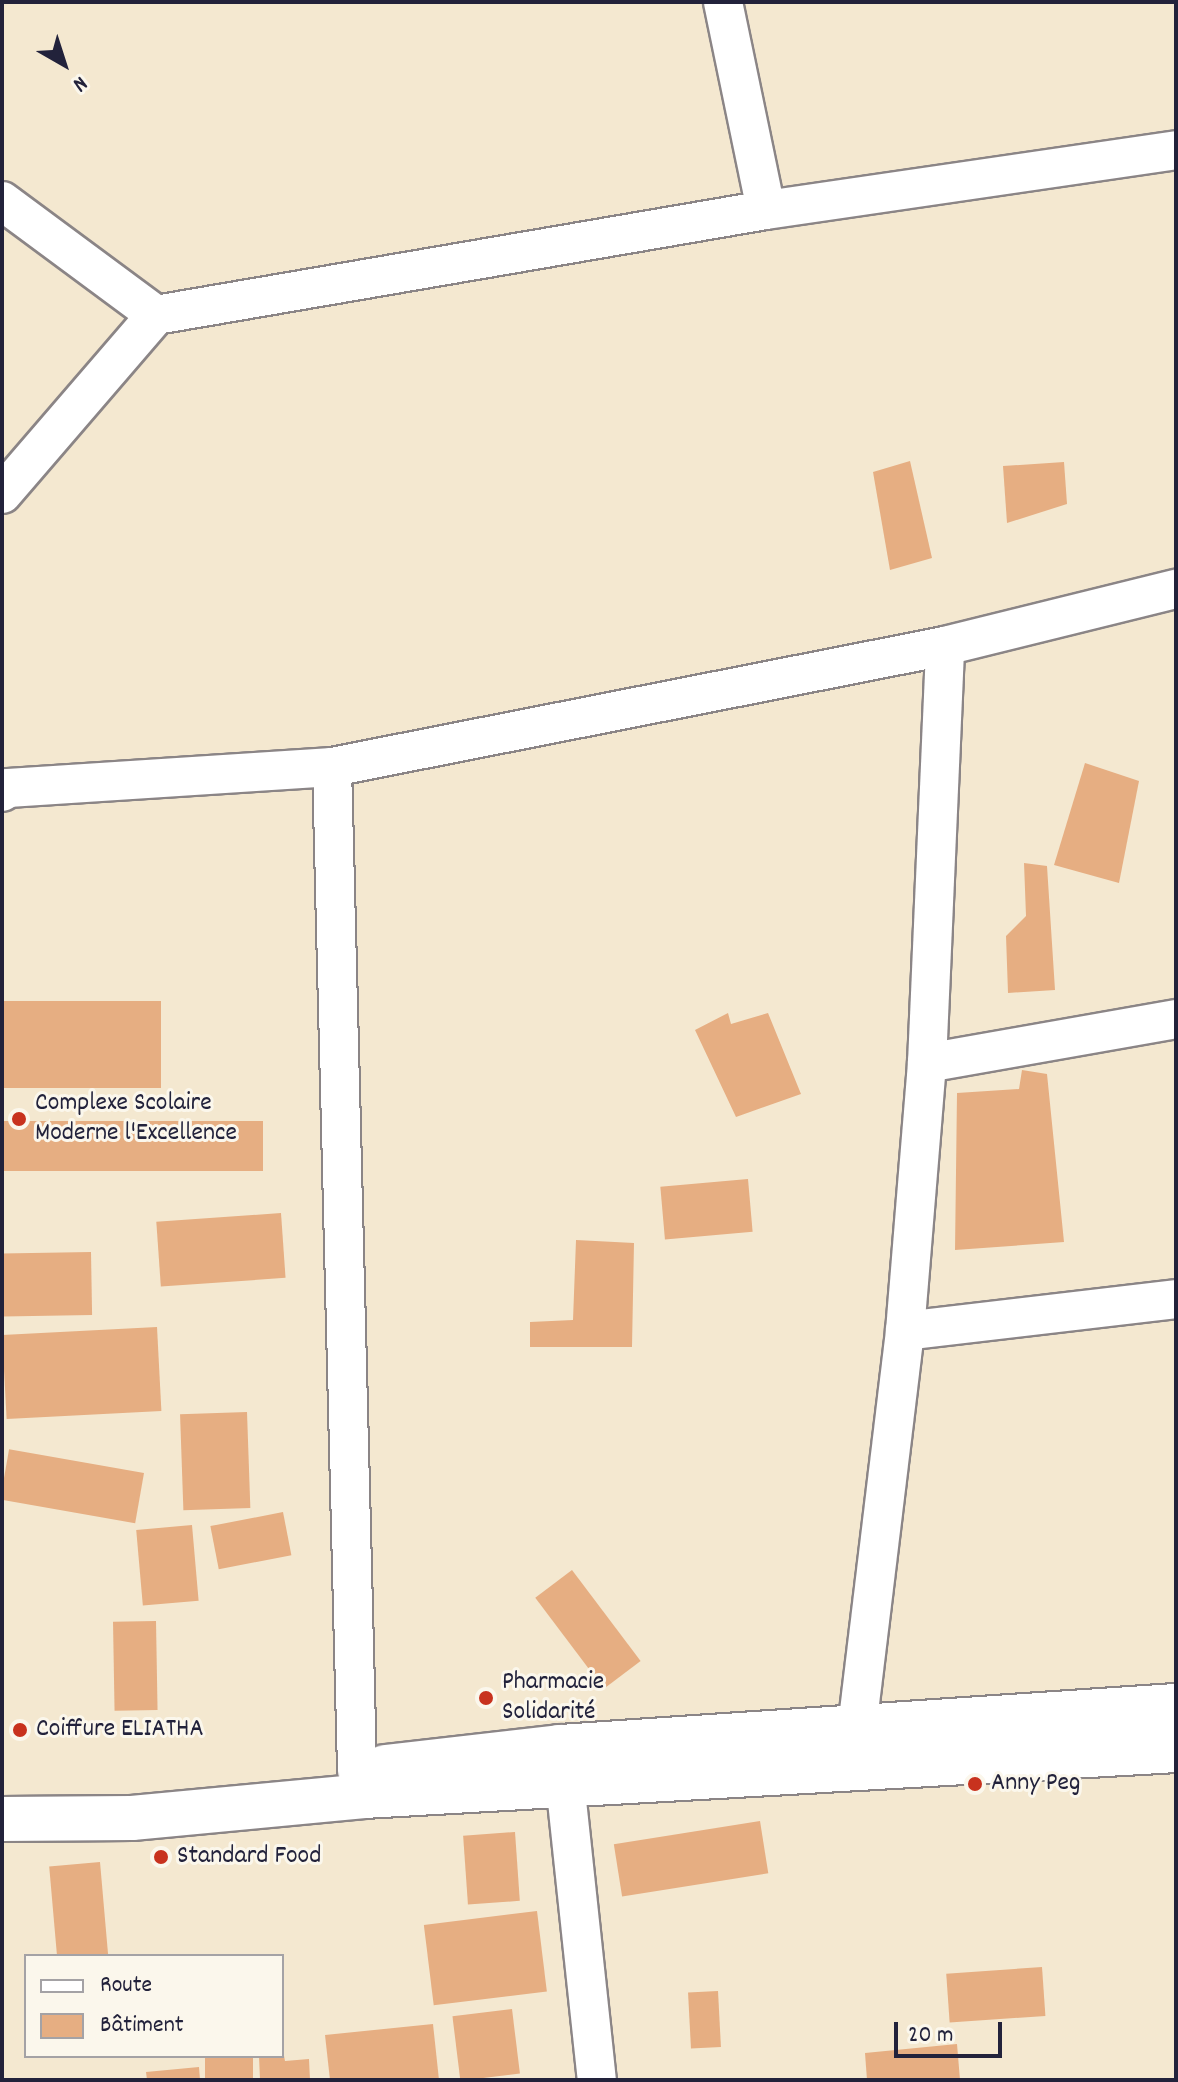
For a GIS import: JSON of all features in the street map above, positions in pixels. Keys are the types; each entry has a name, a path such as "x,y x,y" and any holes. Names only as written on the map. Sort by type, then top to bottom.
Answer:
{"main road":[{"path":"12,1819 132,1818 364,1796 857,1728 1176,1706"},
{"path":"12,1819 134,1795 357,1771 1176,1750"}],"street":[{"path":"723,2 766,210"},
{"path":"2,494 156,315 766,210 1176,150"},
{"path":"2,201 156,315"},
{"path":"4,788 332,767 945,646 1176,589"},
{"path":"857,1728 905,1331 927,1063 945,646"},
{"path":"332,767 357,1771"},
{"path":"927,1063 1176,1019"},
{"path":"905,1331 1176,1299"},
{"path":"564,1766 597,2080"}],"building":[{"path":"910,461 932,558 890,570 873,472"},
{"path":"1064,462 1067,504 1007,523 1003,466"},
{"path":"1085,763 1139,781 1119,883 1054,865"},
{"path":"1024,863 1047,866 1055,990 1008,993 1006,936 1026,916"},
{"path":"2,1001 161,1001 161,1088 2,1088"},
{"path":"728,1013 731,1024 768,1013 801,1094 736,1117 695,1030"},
{"path":"1022,1070 1047,1074 1064,1242 955,1250 957,1093 1019,1089"},
{"path":"3,1121 263,1121 263,1171 3,1171"},
{"path":"748,1179 753,1232 665,1239 660,1187"},
{"path":"281,1213 286,1278 161,1287 156,1222"},
{"path":"576,1240 634,1243 632,1347 530,1347 530,1322 573,1320"},
{"path":"91,1252 92,1315 3,1317 2,1254"},
{"path":"157,1327 161,1411 7,1419 2,1335"},
{"path":"247,1412 250,1508 183,1510 180,1414"},
{"path":"9,1449 144,1473 135,1523 2,1500"},
{"path":"283,1512 291,1555 219,1569 210,1526"},
{"path":"192,1525 199,1601 143,1606 136,1530"},
{"path":"572,1570 641,1661 604,1689 535,1598"},
{"path":"156,1621 158,1710 115,1711 113,1622"},
{"path":"760,1821 768,1873 622,1896 614,1844"},
{"path":"515,1832 520,1901 468,1904 463,1836"},
{"path":"100,1862 108,1954 57,1954 49,1866"},
{"path":"537,1911 547,1991 434,2005 424,1925"},
{"path":"1042,1967 1045,2016 950,2023 946,1974"},
{"path":"718,1991 721,2047 691,2048 688,1993"},
{"path":"512,2009 520,2074 460,2080 452,2016"},
{"path":"433,2024 439,2080 330,2080 325,2035"},
{"path":"957,2044 960,2080 867,2080 865,2053"},
{"path":"284,2056 285,2061 309,2059 310,2080 260,2080 259,2058"},
{"path":"205,2058 253,2058 253,2080 205,2080"},
{"path":"199,2067 200,2080 147,2080 146,2072"}],"place":[{"name":"Complexe Scolaire Moderne l'Excellence","path":"19,1119"},
{"name":"Pharmacie Solidarité","path":"486,1698"},
{"name":"Coiffure ELIATHA","path":"20,1730"},
{"name":"Anny Peg","path":"975,1784"},
{"name":"Standard Food","path":"161,1857"}]}
